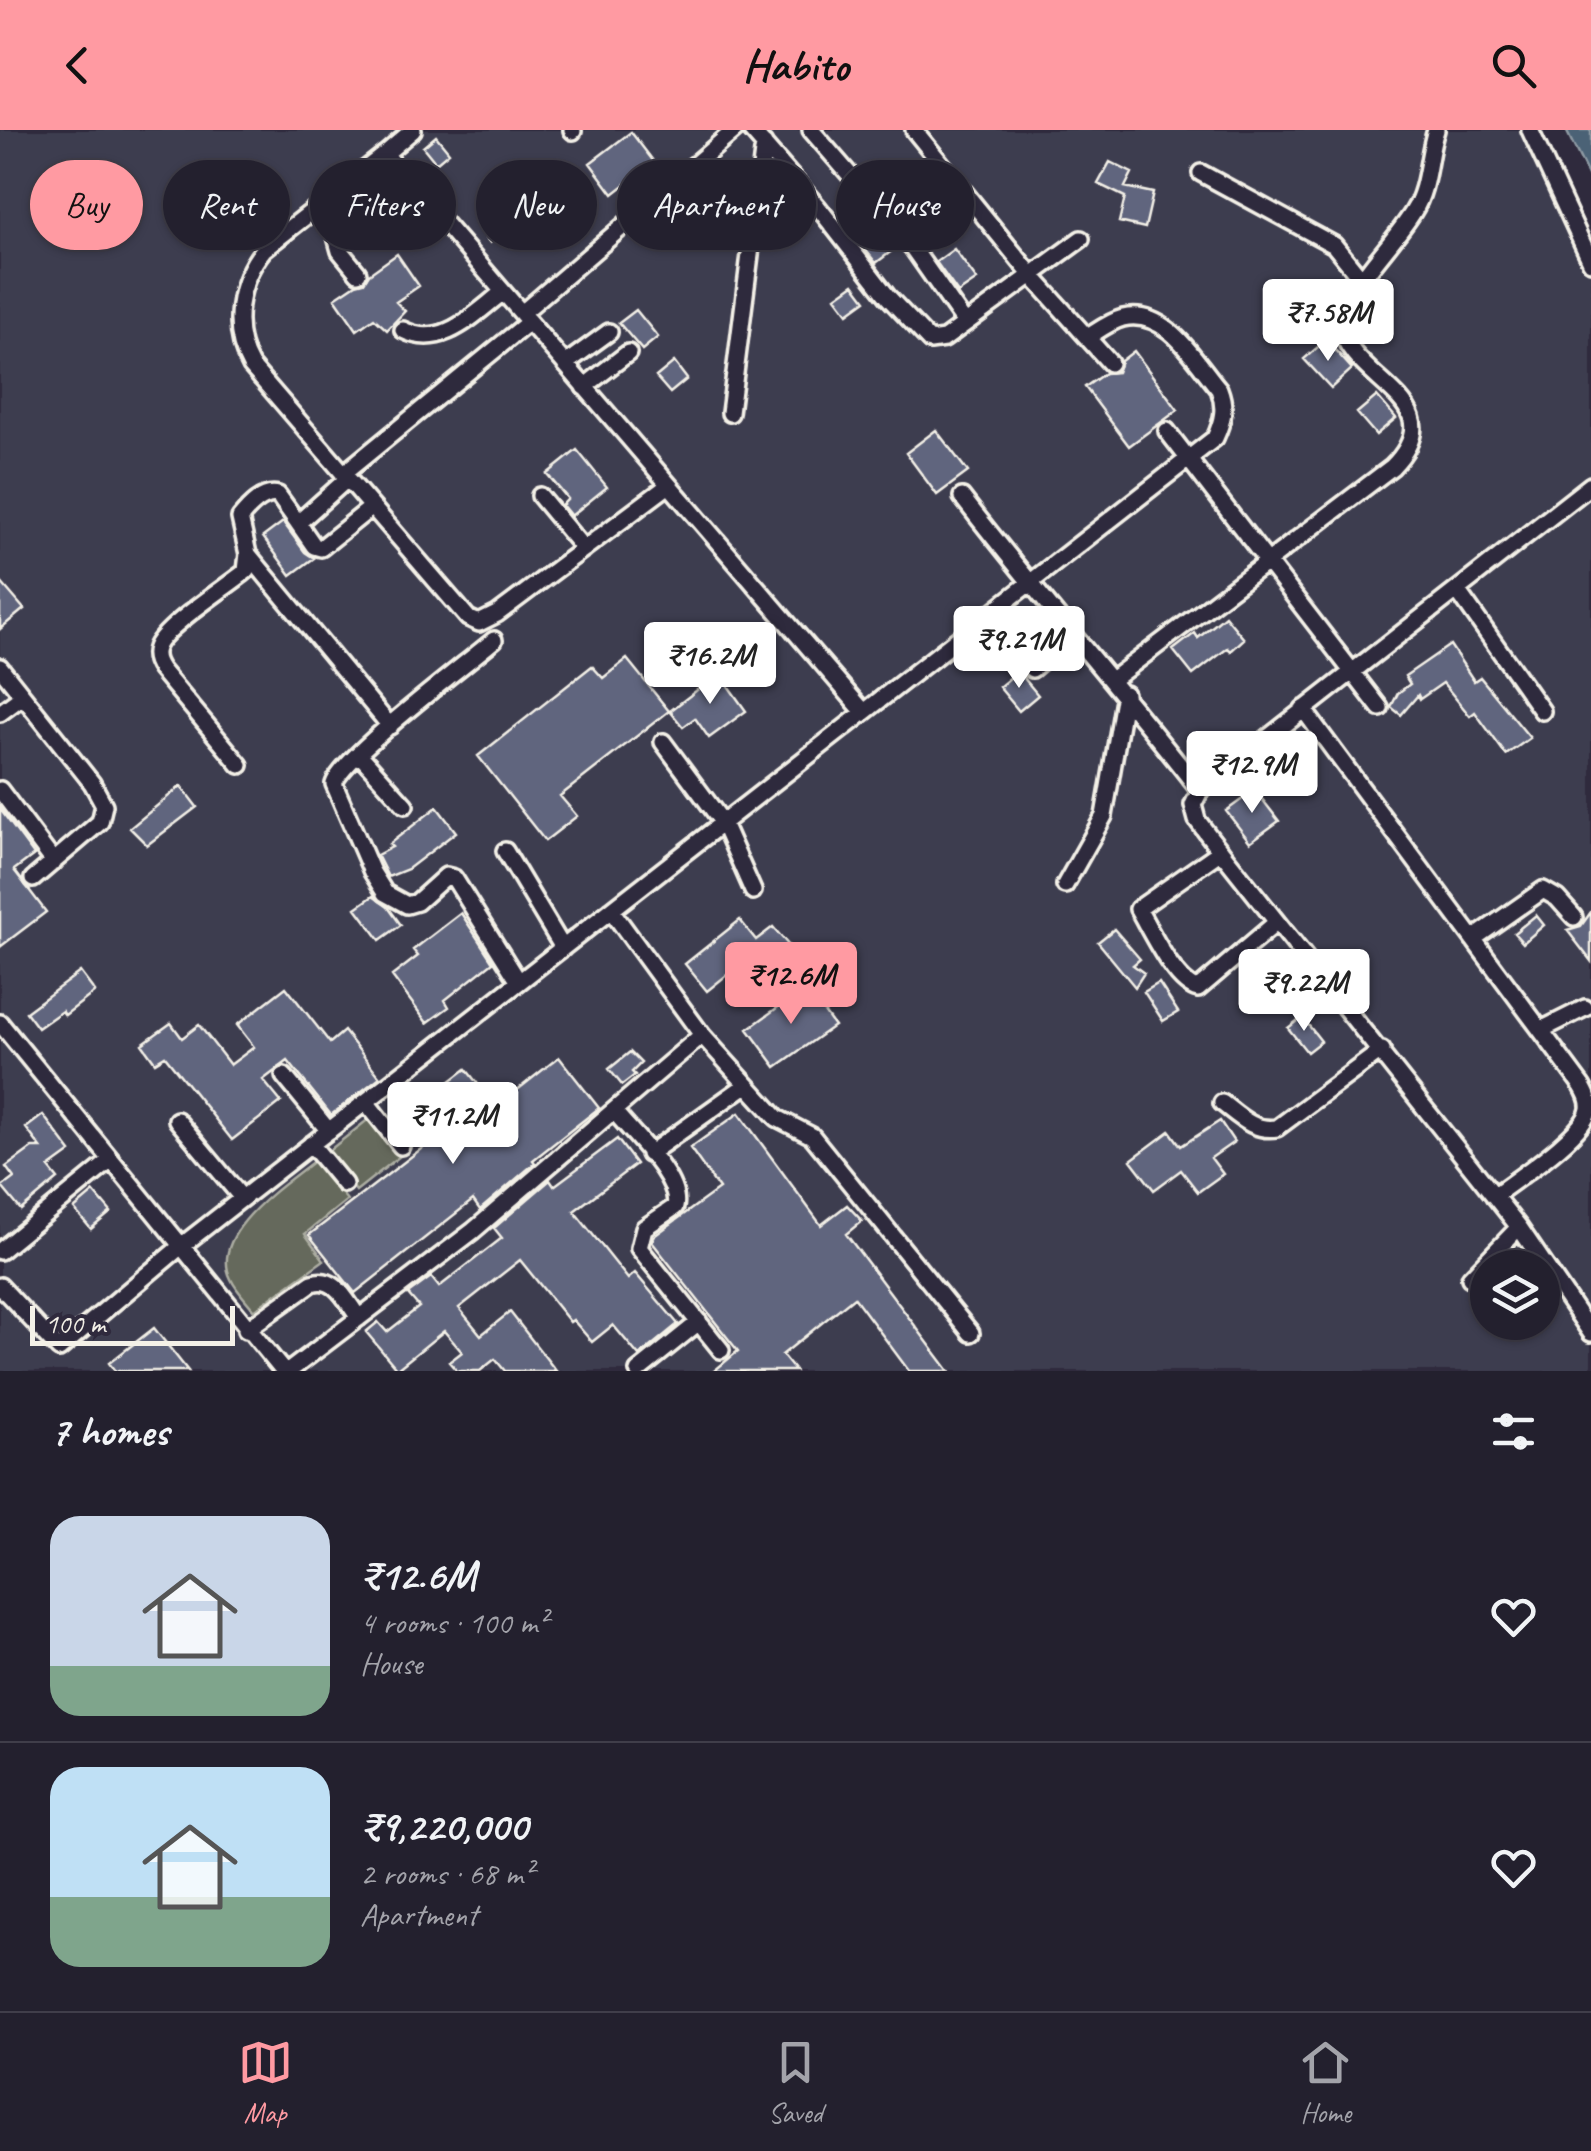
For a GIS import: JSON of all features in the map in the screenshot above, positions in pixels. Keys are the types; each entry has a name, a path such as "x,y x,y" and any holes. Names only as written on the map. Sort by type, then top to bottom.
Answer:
{"street":[{"path":"376,160 413,130"},
{"path":"298,523 525,318 718,136 736,130"},
{"path":"752,130 924,336 936,342 1033,278 1082,239"},
{"path":"811,130 912,248 965,324"},
{"path":"914,130 1033,278 1110,363"},
{"path":"1113,679 1392,467 1412,444 1415,430 1408,408 1349,345 1342,332 1343,312 1414,210 1424,190 1436,130"},
{"path":"1530,130 1591,262"},
{"path":"730,413 764,144"},
{"path":"384,154 864,712"},
{"path":"1201,173 1334,245 1364,281"},
{"path":"310,213 252,263 242,293 238,326 241,349 251,366 468,618 479,623 497,614 669,485"},
{"path":"339,250 358,273"},
{"path":"403,330 419,338 447,333 504,292"},
{"path":"0,1286 59,1349 242,1198 1215,438 1224,401 1170,331 1155,320 1137,317 1112,322 1088,337"},
{"path":"565,364 608,332"},
{"path":"584,386 628,353"},
{"path":"1167,431 1380,708"},
{"path":"1591,485 1200,791 1194,812 1220,851 1382,1050 1519,1228 1591,1333"},
{"path":"240,766 161,670 154,654 168,631 246,571 248,554 240,518 266,495 278,495 314,546 321,548 372,507"},
{"path":"540,496 584,549"},
{"path":"962,496 1200,791"},
{"path":"248,554 390,726"},
{"path":"1456,590 1542,710"},
{"path":"1032,669 1072,634"},
{"path":"494,640 359,754 336,777 335,793 385,893 406,906 418,902 446,876 454,878 519,982"},
{"path":"0,667 104,804 100,822 33,879"},
{"path":"1065,886 1104,816 1125,694"},
{"path":"0,713 23,696"},
{"path":"1303,709 1582,1086 1590,1107 1584,1122 1494,1196"},
{"path":"663,742 723,822 754,891"},
{"path":"359,754 405,805"},
{"path":"0,790 54,862"},
{"path":"504,850 563,948"},
{"path":"1220,851 1138,909 1188,987 1198,989 1277,922"},
{"path":"1473,938 1543,890 1557,898 1574,917"},
{"path":"611,910 702,1035 777,1118 812,1136 971,1333"},
{"path":"1541,1030 1585,1008"},
{"path":"0,1024 246,1330 286,1371 473,1231 702,1035"},
{"path":"1222,1103 1250,1124 1264,1130 1277,1128 1382,1050"},
{"path":"284,1076 329,1131"},
{"path":"649,1154 746,1085"},
{"path":"366,1102 402,1146"},
{"path":"614,1111 670,1179 678,1198 675,1208 644,1228 640,1248 722,1350"},
{"path":"176,1120 242,1198"},
{"path":"312,1144 344,1184"},
{"path":"0,1250 110,1161"},
{"path":"1497,1250 1519,1228"},
{"path":"246,1330 312,1282 321,1280 330,1281 337,1288 359,1318"},
{"path":"638,1371 699,1322"}],"shaded area":[{"path":"0,130 1540,130 1591,249 1591,1371 0,1371"}],"green space":[{"path":"370,1118 400,1156 356,1191 326,1153"},
{"path":"315,1160 347,1200 305,1234 324,1260 254,1310 231,1279 227,1262 230,1244 254,1211"}],"water":[{"path":"1566,130 1591,130 1591,181"}],"building":[{"path":"631,132 652,160 617,160 617,191 613,194 597,172 594,160"},
{"path":"436,136 449,152 434,160 423,147"},
{"path":"1110,162 1132,173 1125,187 1153,193 1145,228 1119,222 1125,197 1098,184"},
{"path":"866,250 893,250 876,263"},
{"path":"955,250 977,280 958,293 936,262"},
{"path":"397,254 419,286 396,302 405,311 387,330 374,318 357,330 335,298 364,282"},
{"path":"854,284 866,300 848,313 836,297"},
{"path":"636,310 658,337 642,350 619,323"},
{"path":"1326,340 1352,369 1331,388 1304,359"},
{"path":"1134,351 1178,410 1129,446 1085,387 1105,373 1117,372 1121,361"},
{"path":"674,362 687,379 670,393 656,377"},
{"path":"1377,396 1396,418 1376,435 1357,413"},
{"path":"936,430 968,472 937,495 906,453"},
{"path":"577,450 607,487 571,516 562,505 568,499 547,474"},
{"path":"283,522 314,558 291,575 263,537"},
{"path":"0,581 24,609 0,629"},
{"path":"1225,616 1244,639 1193,675 1173,650 1195,633 1198,638"},
{"path":"1450,645 1474,681 1480,677 1530,738 1506,755 1475,712 1470,716 1443,683 1420,699 1418,695 1401,715 1391,707 1398,693 1410,684 1405,676"},
{"path":"627,659 669,711 560,796 577,816 545,841 478,756 592,666 603,678"},
{"path":"1018,671 1038,695 1019,711 999,687"},
{"path":"719,673 746,711 709,738 695,718 683,727 670,711"},
{"path":"181,786 197,807 147,845 130,828"},
{"path":"1255,790 1279,821 1250,842 1226,811"},
{"path":"437,807 456,832 408,869 388,877 377,855 392,847 389,844"},
{"path":"0,809 34,855 14,870 46,912 0,947"},
{"path":"373,896 388,907 401,925 380,940 356,908"},
{"path":"1591,912 1591,961 1567,930 1581,926"},
{"path":"461,913 493,962 445,1000 449,1007 427,1023 392,976 418,956 413,950"},
{"path":"1536,915 1544,925 1523,943 1514,933"},
{"path":"740,920 756,940 773,927 795,953 754,986 738,966 707,991 685,964"},
{"path":"1114,929 1140,959 1133,965 1144,973 1135,987 1098,942"},
{"path":"80,972 95,992 65,1015 62,1011 38,1028 26,1012"},
{"path":"1159,983 1178,1012 1163,1021 1144,992"},
{"path":"286,987 330,1043 344,1031 380,1077 331,1115 288,1061 263,1080 281,1102 232,1140 165,1056 155,1062 142,1044 171,1023 182,1038 199,1025 230,1065 254,1047 237,1025"},
{"path":"806,987 834,1026 776,1067 748,1029"},
{"path":"1302,1017 1321,1041 1307,1052 1288,1028"},
{"path":"630,1052 641,1063 632,1072 635,1075 622,1085 609,1069"},
{"path":"559,1057 599,1108 533,1160 535,1163 480,1210 473,1200 355,1293 309,1235 434,1139 412,1110 466,1069 496,1107"},
{"path":"739,1113 821,1225 847,1205 862,1221 846,1234 949,1371 909,1371 854,1297 782,1355 795,1371 714,1371 738,1351 652,1242 654,1236 719,1189 690,1148"},
{"path":"43,1115 71,1152 49,1168 58,1179 21,1210 2,1187 14,1178 6,1167 32,1148 41,1148 26,1128"},
{"path":"1220,1121 1234,1142 1211,1158 1223,1174 1198,1192 1181,1170 1154,1190 1131,1160 1170,1131 1181,1146"},
{"path":"617,1139 636,1164 574,1211 628,1279 635,1273 678,1324 639,1356 613,1325 592,1342 573,1320 570,1322 520,1260 459,1308 481,1335 510,1312 556,1371 505,1371 495,1359 480,1371 457,1371 449,1362 462,1352 444,1331 397,1369 366,1332 378,1322 387,1332 419,1307 408,1294 431,1277 439,1287 502,1238 494,1228 550,1180 554,1186"},
{"path":"94,1192 111,1212 91,1229 74,1209"},
{"path":"154,1328 188,1371 115,1371 109,1363"}]}
